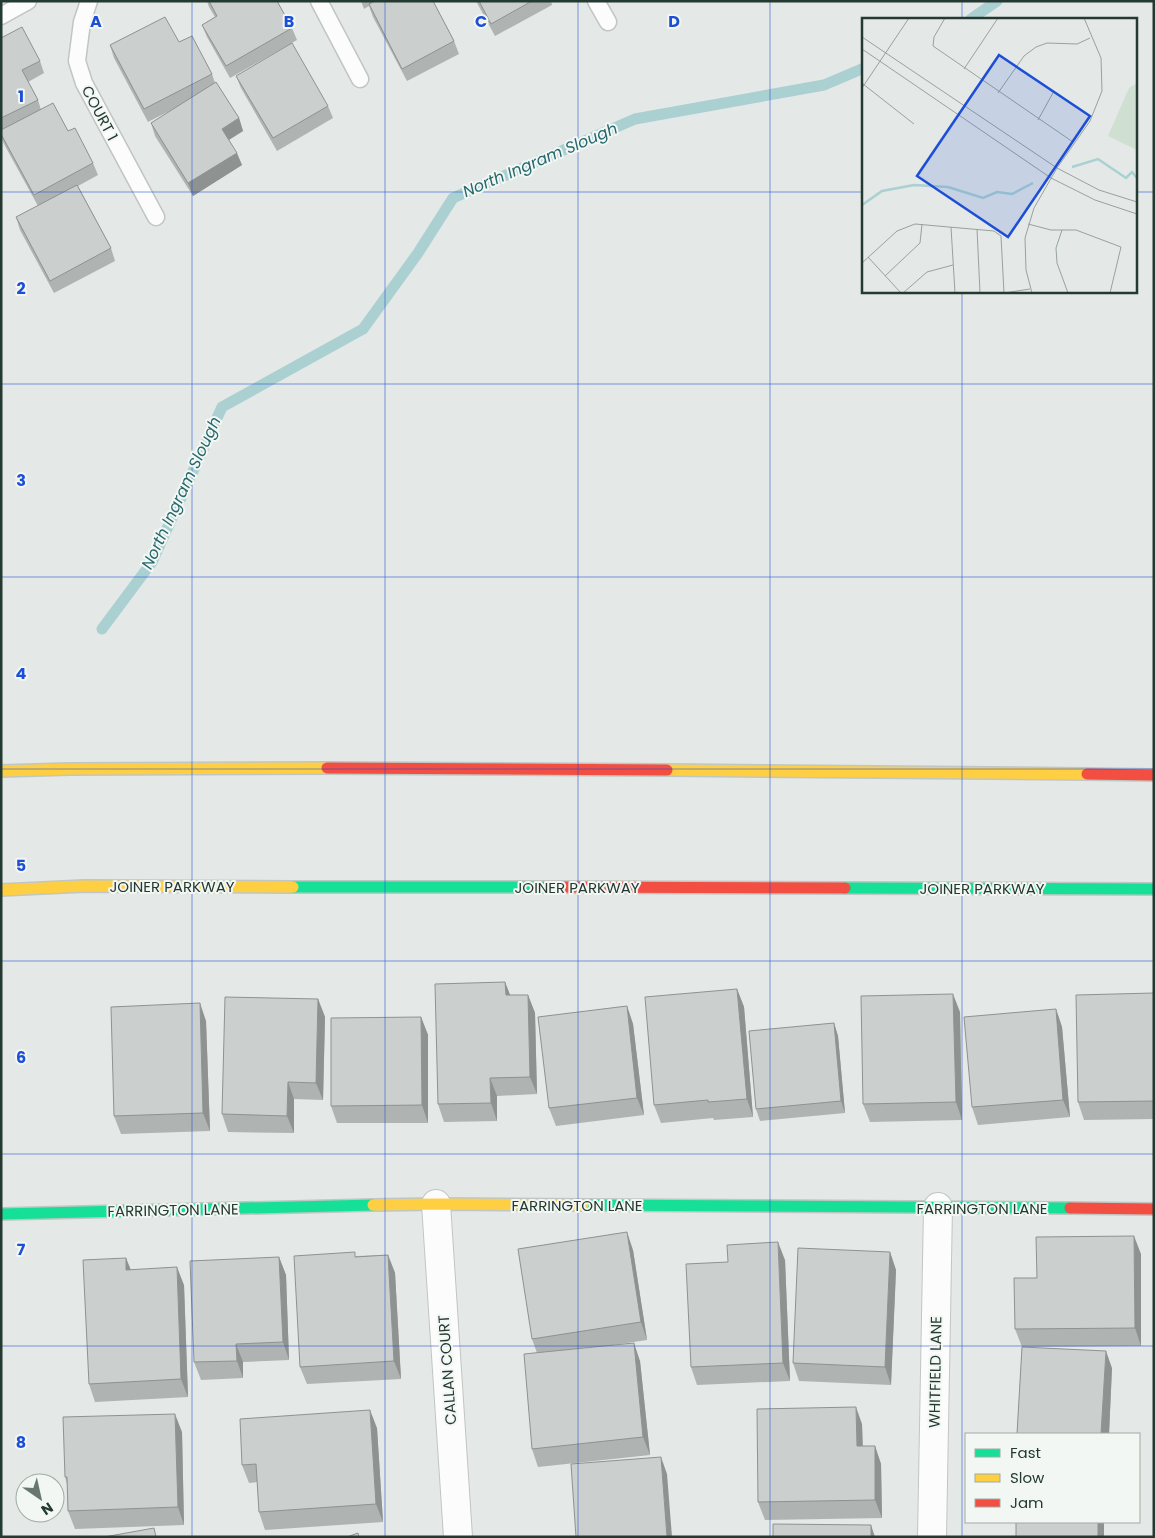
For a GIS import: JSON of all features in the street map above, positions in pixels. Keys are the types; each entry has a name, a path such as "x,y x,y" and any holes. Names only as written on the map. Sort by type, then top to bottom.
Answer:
{"main road":[{"path":"1,771 70,769 456,768 1154,775"},
{"name":"JOINER PARKWAY","path":"1,890 84,886 1154,889"},
{"name":"FARRINGTON LANE","path":"1,1214 436,1204 1154,1209"}],"street":[{"name":"CALLAN COURT","path":"436,1204 458,1537"},
{"name":"WHITFIELD LANE","path":"932,1537 938,1207"}],"lane":[{"path":"1,16 28,1"},
{"name":"COURT 1","path":"89,1 82,22 77,61 84,83 156,217"},
{"path":"319,1 360,79"},
{"path":"596,1 608,22"}],"building":[{"path":"209,1 277,1 292,28 226,66 202,25 217,16"},
{"path":"375,1 433,1 454,41 402,69 369,4"},
{"path":"479,1 532,1 491,24"},
{"path":"165,17 179,42 192,36 212,74 144,109 110,45"},
{"path":"22,27 40,61 22,70 38,100 1,118 1,38"},
{"path":"292,43 328,106 273,138 236,76"},
{"path":"216,82 239,118 222,129 237,153 188,183 151,123"},
{"path":"53,103 68,131 75,128 93,163 34,195 1,134 1,130"},
{"path":"77,185 111,248 50,281 16,217"},
{"path":"505,982 506,995 528,995 530,1077 490,1078 491,1103 438,1104 435,984"},
{"path":"737,989 747,1099 708,1102 708,1100 654,1105 645,997"},
{"path":"1154,993 1154,1101 1078,1102 1076,995"},
{"path":"953,994 956,1102 863,1104 861,996"},
{"path":"225,997 318,999 316,1083 288,1082 287,1116 222,1114"},
{"path":"200,1003 203,1113 114,1116 111,1007"},
{"path":"627,1006 637,1098 549,1108 538,1017"},
{"path":"1056,1009 1063,1100 972,1107 964,1017"},
{"path":"421,1017 422,1105 331,1106 331,1018"},
{"path":"834,1023 841,1101 756,1109 749,1031"},
{"path":"627,1232 641,1322 532,1339 518,1249"},
{"path":"1134,1236 1135,1328 1015,1329 1014,1278 1037,1278 1036,1237"},
{"path":"778,1242 783,1363 691,1367 686,1264 728,1262 727,1245"},
{"path":"798,1248 890,1252 885,1367 793,1363"},
{"path":"355,1252 355,1257 388,1255 394,1361 300,1367 294,1256"},
{"path":"279,1257 283,1342 236,1344 237,1361 194,1362 190,1261"},
{"path":"126,1258 126,1270 177,1267 181,1379 89,1384 83,1260"},
{"path":"634,1343 643,1437 532,1449 524,1354"},
{"path":"1022,1347 1106,1351 1101,1433 1017,1433"},
{"path":"856,1407 857,1446 875,1446 875,1500 758,1502 757,1409"},
{"path":"370,1410 376,1504 259,1512 256,1464 242,1465 240,1419"},
{"path":"175,1414 178,1507 68,1511 63,1417"},
{"path":"661,1457 667,1537 576,1537 571,1464"},
{"path":"1016,1523 1098,1523 1098,1537 1016,1537"},
{"path":"773,1524 871,1525 871,1537 773,1537"},
{"path":"154,1528 156,1537 104,1537"},
{"path":"358,1533 359,1537 347,1537"}],"waterway":[{"name":"North Ingram Slough","path":"972,18 997,1"},
{"name":"North Ingram Slough","path":"102,629 152,562 222,407 363,329 418,253 453,198 635,119 824,85 862,69"}],"traffic: fast":[{"path":"293,887 546,887"},
{"path":"845,888 1154,889"},
{"path":"1,1214 373,1205"},
{"path":"583,1205 1070,1208"}],"traffic: slow":[{"path":"1,771 327,768"},
{"path":"667,770 1087,774"},
{"path":"1,890 84,886 293,887"},
{"path":"373,1205 583,1205"}],"traffic: jam":[{"path":"327,768 667,770"},
{"path":"1087,774 1154,775"},
{"path":"546,887 845,888"},
{"path":"1070,1208 1154,1209"}]}
